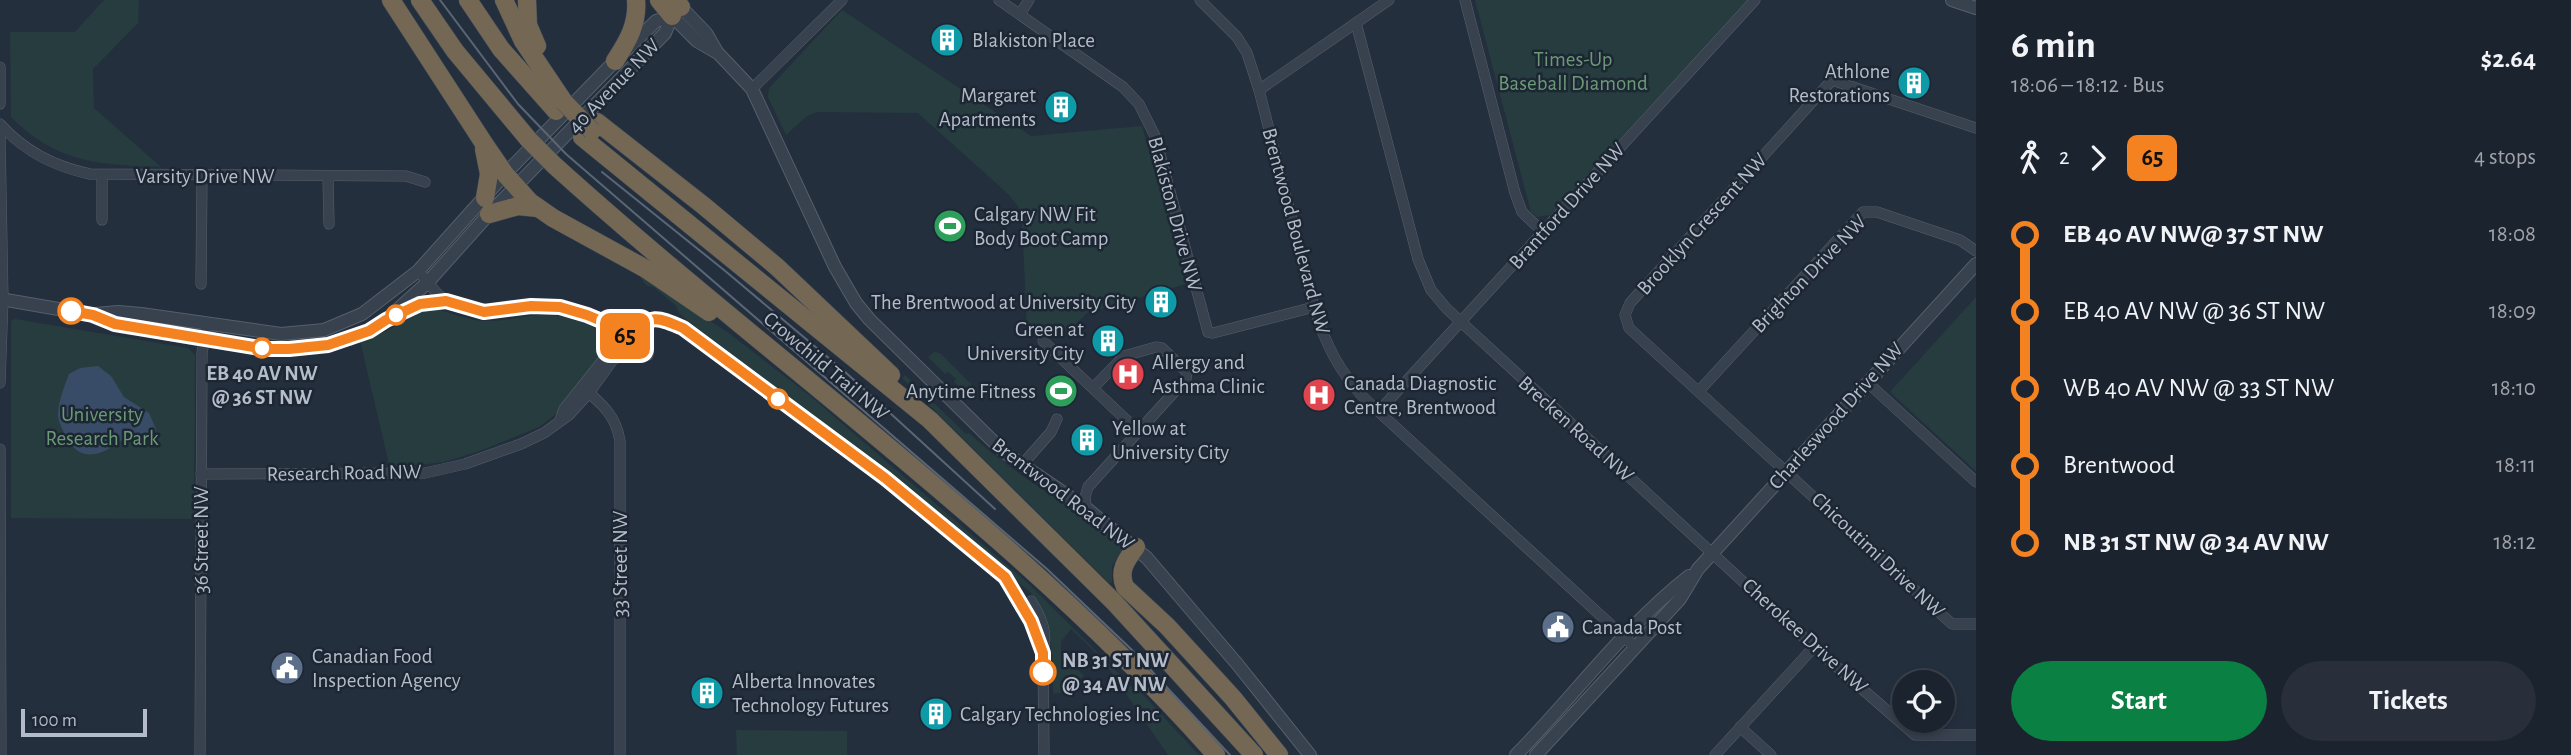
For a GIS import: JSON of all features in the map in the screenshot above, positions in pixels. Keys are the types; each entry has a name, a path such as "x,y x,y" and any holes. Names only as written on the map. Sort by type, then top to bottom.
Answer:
{"highway":[{"path":"391,0 483,142 511,181 538,208 646,269 743,335 760,341"},
{"name":"Crowchild Trail NW","path":"420,0 486,90 554,166 630,234 989,532 1095,630 1159,693 1216,755"},
{"name":"Crowchild Trail NW","path":"468,0 501,49 591,130 611,160 930,420 1114,603 1254,755"},
{"path":"504,0 529,52 564,103"},
{"path":"527,0 527,17 531,32 564,103"},
{"path":"615,61 632,33 637,11 636,0"},
{"path":"659,0 678,6"},
{"path":"591,130 704,206 777,267 901,384 930,420"},
{"path":"483,142 489,174 487,206 538,208"},
{"path":"1136,547 1122,569 1121,579 1125,587 1167,626 1233,698 1279,755"}],"street":[{"path":"752,89 842,0"},
{"name":"Blakiston Drive NW","path":"999,0 1123,87 1147,116 1155,136 1208,332 1314,307"},
{"path":"1020,14 1029,0"},
{"name":"Brentwood Boulevard NW","path":"1201,0 1237,37 1247,53 1259,90 1314,307 1332,356 1353,387 1635,647"},
{"path":"1259,90 1389,0"},
{"path":"1465,0 1515,193 1522,212 1542,232"},
{"name":"Brantford Drive NW","path":"1379,411 1755,0"},
{"path":"1952,0 1976,8"},
{"name":"40 Avenue NW","path":"511,181 615,61 656,22 678,6"},
{"name":"40 Avenue NW","path":"93,315 118,312 141,314 281,334 324,330 362,314 418,271 665,33 678,6"},
{"name":"Brentwood Road NW","path":"678,6 706,33 716,52 752,89 835,267 856,303 912,364 980,431 1021,466 1086,508 1136,547 1206,625 1310,755"},
{"name":"Brecken Road NW","path":"1356,23 1418,259 1431,290 1461,323 1712,553"},
{"path":"0,67 0,104"},
{"name":"Brooklyn Crescent NW","path":"1786,471 1629,328 1625,315 1628,307 1832,80 1976,128"},
{"name":"Varsity Drive NW","path":"0,124 26,147 52,162 77,171 102,175 406,176 425,182"},
{"path":"0,137 0,383"},
{"path":"102,175 102,220"},
{"path":"201,284 202,176"},
{"path":"328,177 329,224"},
{"name":"40 Avenue NW","path":"1,299 93,315 115,324 204,340 266,349 308,348 349,339 386,320 428,282 487,206"},
{"name":"Brighton Drive NW","path":"1699,390 1863,212 1877,212 1960,240 1976,251"},
{"name":"Charleswood Drive NW","path":"1536,755 1679,598 1712,553 1976,264"},
{"path":"418,271 446,301"},
{"path":"386,320 420,304 446,301 484,312 531,306 560,307 611,325 625,336"},
{"name":"36 Street NW","path":"200,755 202,353 207,325"},
{"name":"Research Road NW","path":"585,390 620,350 625,336"},
{"name":"Research Road NW","path":"201,474 425,473 465,464 521,444 544,433 569,415 615,345 625,336"},
{"path":"1043,341 1138,431"},
{"path":"1086,508 1088,487 1186,379 1185,369 1163,348 1156,347 1124,356 1094,387"},
{"path":"613,359 625,355 648,355"},
{"path":"1867,382 1976,482"},
{"name":"33 Street NW","path":"585,390 614,418 620,441 620,755"},
{"path":"1021,466 1051,432 1057,419"},
{"path":"0,449 1,755"},
{"name":"Chicoutimi Drive NW","path":"1786,471 1952,624 1976,624"},
{"name":"Cherokee Drive NW","path":"1712,553 1914,735 1976,735"},
{"name":"Charleswood Drive NW","path":"1516,755 1625,637 1671,591 1698,569"},
{"path":"1026,602 1043,653 1044,755"},
{"path":"1714,755 1814,647"},
{"path":"1740,727 1771,755"}],"green space":[{"path":"104,0 139,0 138,23 93,69 94,108 161,167 118,165 62,153 28,132 11,117 10,32 75,32"},
{"name":"Times-Up Baseball Diamond","path":"1475,0 1748,0 1550,215 1537,217 1531,212"},
{"path":"842,10 1031,136 1142,126 1186,284 1087,313 1071,329 1066,329 1061,334 1045,329 1027,330 1022,219 1018,206 918,113 818,112 807,116 786,135 768,97 769,88"},
{"path":"642,275 730,334 809,395 1028,583 1132,687 1135,686 1199,755 1168,755 1102,659 1071,629 1061,642 1061,653 1084,676 1060,693 1053,694 1051,642 1044,617 1031,593 889,474 772,389 705,335 654,287 647,286 640,277"},
{"path":"1976,297 1976,471 1890,392"},
{"path":"437,309 485,321 539,315 568,318 586,323 602,332 610,338 611,344 557,413 539,427 444,462 390,468 360,341 385,332 424,310"},
{"name":"University Research Park","path":"15,319 188,348 195,355 194,519 11,518 11,321"},
{"path":"934,352 940,353 971,384 967,394 954,382 956,379 948,372 945,374 928,357"},
{"path":"905,375 966,434 969,433 1005,463 1122,547 1112,566 1110,584 902,378"},
{"path":"736,730 847,731 847,755 737,755"}],"water":[{"path":"98,366 111,376 124,397 149,413 156,429 153,438 137,438 129,434 113,447 96,454 80,452 72,446 59,419 58,410 62,395 69,374 80,368"}],"tram line":[{"path":"440,0 518,104 566,154 1047,569 1132,650 1230,755"},
{"path":"602,172 843,370 995,509"}],"bus line":[{"name":"65","path":"71,311 93,315 115,324 266,349 328,345 369,331 420,304 446,301 484,312 546,305 560,307 611,325 625,336 654,318 665,319 683,328 885,478 1005,577 1031,621 1043,653 1043,672"}],"place":[{"name":"Blakiston Place","path":"947,40"},
{"name":"Athlone Restorations","path":"1914,83"},
{"name":"Margaret Apartments","path":"1061,107"},
{"name":"Calgary NW Fit Body Boot Camp","path":"950,226"},
{"name":"The Brentwood at University City","path":"1161,302"},
{"name":"Green at University City","path":"1108,341"},
{"name":"EB 40 AV NW @ 36 ST NW","path":"262,348"},
{"name":"Allergy and Asthma Clinic","path":"1128,374"},
{"name":"Anytime Fitness","path":"1061,391"},
{"name":"Canada Diagnostic Centre, Brentwood","path":"1319,395"},
{"name":"Yellow at University City","path":"1087,440"},
{"name":"Canada Post","path":"1558,627"},
{"name":"Canadian Food Inspection Agency","path":"287,668"},
{"name":"NB 31 ST NW @ 34 AV NW","path":"1043,672"},
{"name":"Alberta Innovates Technology Futures","path":"707,693"},
{"name":"Calgary Technologies Inc","path":"936,714"}]}
